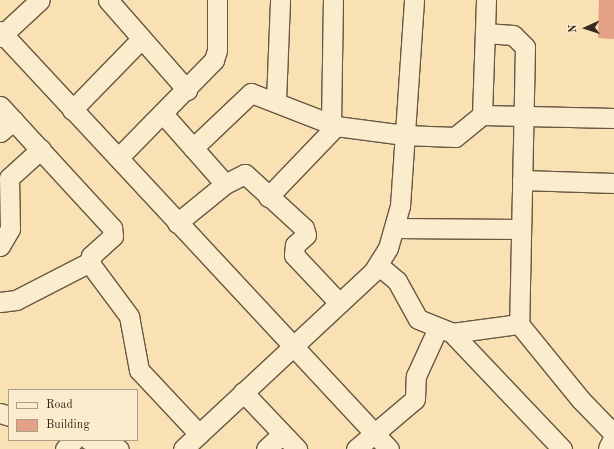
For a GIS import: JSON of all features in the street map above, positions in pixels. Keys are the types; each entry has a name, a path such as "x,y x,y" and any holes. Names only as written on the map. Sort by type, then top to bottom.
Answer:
{"street":[{"path":"40,0 1,34 72,110 120,157 177,223 389,449"},
{"path":"108,0 187,90"},
{"path":"120,157 164,115 216,56 217,0"},
{"path":"276,101 280,0"},
{"path":"268,197 333,126 333,0"},
{"path":"182,449 378,265 395,228 404,135 414,0"},
{"path":"482,115 486,0"},
{"path":"485,33 513,35 523,43 525,116 520,229 519,324 580,400 614,434"},
{"path":"72,110 141,38"},
{"path":"194,148 248,94 276,101 333,126 404,135 455,137 482,115 614,118"},
{"path":"0,106 7,126 41,149 113,231 111,239 91,256 90,262 129,316 139,370 199,434"},
{"path":"164,115 224,184"},
{"path":"0,246 10,229 8,178 41,149"},
{"path":"177,223 224,184 245,174 268,197 304,228 306,234 295,245 294,254 339,303"},
{"path":"522,180 614,183"},
{"path":"395,228 520,229"},
{"path":"0,302 16,300 90,262"},
{"path":"378,265 397,282 418,319 444,331 562,449"},
{"path":"444,331 519,324"},
{"path":"356,449 415,398 416,376 444,331"},
{"path":"243,392 297,449"},
{"path":"266,449 282,434"},
{"path":"65,449 73,441"},
{"path":"92,441 118,449"},
{"path":"610,449 614,441"}],"building":[{"path":"599,0 614,0 614,39 598,38"}]}
